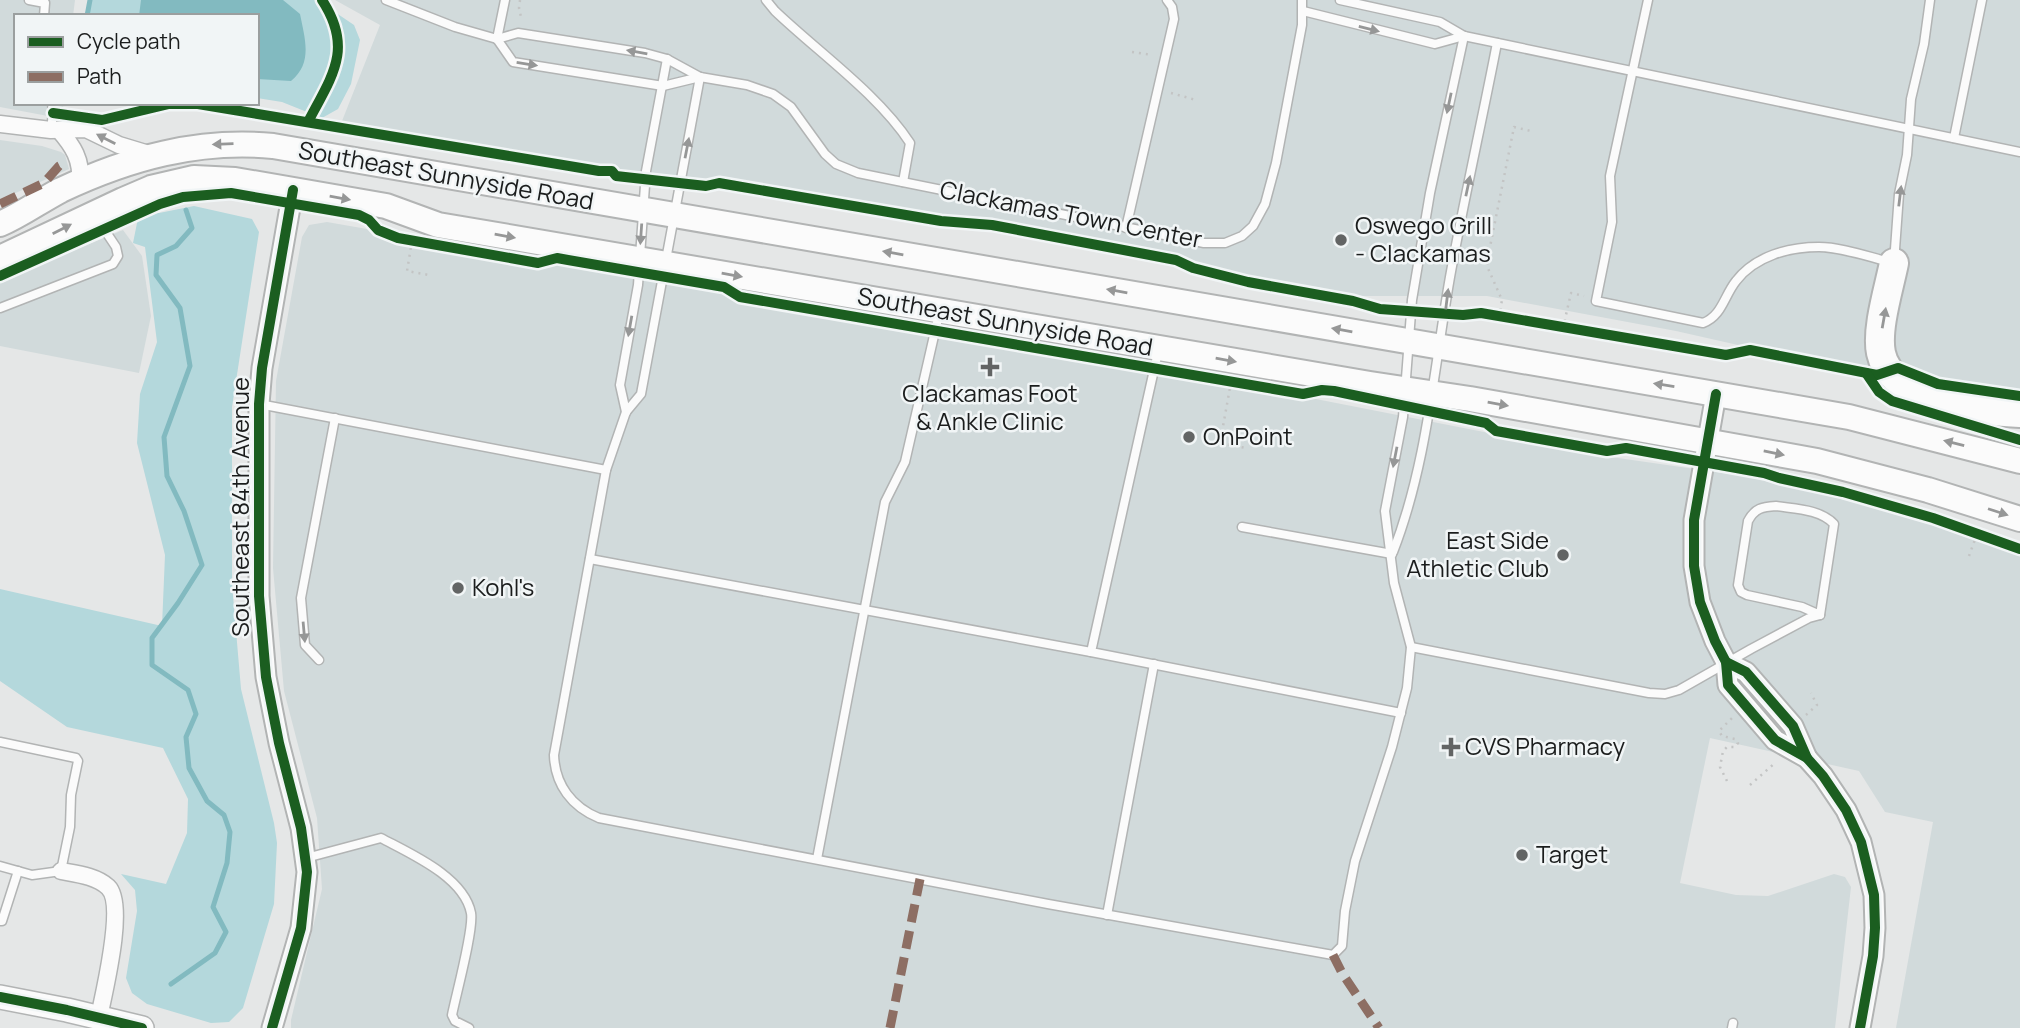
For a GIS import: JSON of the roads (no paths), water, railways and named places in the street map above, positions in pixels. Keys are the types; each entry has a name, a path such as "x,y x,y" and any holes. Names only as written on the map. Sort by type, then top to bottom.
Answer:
{"highway":[{"path":"1894,263 1881,333 1881,351 1888,371 1898,383 1937,399 2020,413"}],"main road":[{"name":"Southeast Sunnyside Road","path":"0,224 80,182 152,155 175,149 218,144 273,146 1866,421 2020,461"},
{"name":"Southeast Sunnyside Road","path":"0,258 151,188 194,178 235,180 386,206 438,225 1707,440 1817,461 1928,490 2020,519"},
{"path":"0,998 97,1022 142,1028"}],"street":[{"name":"Southeast Sunnyside Road","path":"0,124 55,130 86,129 119,145 152,155"},
{"path":"55,130 70,144 81,166 80,182"},
{"name":"Southeast 84th Avenue","path":"272,1028 301,928 306,891 306,858 301,828 274,719 262,648 259,596 259,404 262,368 293,190"},
{"path":"1716,394 1694,520 1694,566 1706,620 1726,662 1728,685 1775,740 1799,754 1823,776 1846,810 1861,842 1870,872 1875,911 1874,943 1860,1028"},
{"path":"1726,662 1746,671 1793,726 1799,754"},
{"path":"61,871 93,878 113,893 116,908 113,939 97,1022"}],"lane":[{"path":"29,0 45,3 54,0"},
{"name":"Clackamas Town Center","path":"386,0 497,40 518,33 645,53 667,59 700,77 747,85 773,93 791,107 825,154 836,164 858,173 1204,243 1225,243 1242,236 1252,226 1265,204 1276,163 1303,0"},
{"path":"497,40 505,0"},
{"path":"766,0 902,130 910,143 902,182"},
{"path":"1126,228 1174,19 1172,7 1167,0"},
{"path":"1340,0 1440,22 1464,37 2020,152"},
{"path":"1648,0 1610,176 1612,222 1596,300 1703,323 1717,314 1736,281 1756,262 1774,253 1820,247 1894,263 1899,194 1907,155 1911,99 1924,44 1930,0"},
{"path":"1954,138 1982,0"},
{"path":"44,14 45,3"},
{"path":"1303,11 1435,44 1464,37"},
{"path":"700,77 641,394 626,412 606,470 554,755 557,778 565,794 599,818 1107,915 1333,955 1342,946 1345,911 1355,861 1407,688 1411,647 1394,583 1385,511 1403,417 1412,300 1430,193 1464,37"},
{"name":"Clackamas Town Center","path":"497,40 513,62 663,86 700,77"},
{"path":"1392,554 1408,516 1454,253 1497,43"},
{"path":"626,412 620,385 638,285 646,171 667,59"},
{"path":"52,105 55,130"},
{"path":"0,308 113,264 118,256 116,247 94,213"},
{"path":"817,859 885,502 905,462 939,311"},
{"path":"1091,652 1159,349"},
{"path":"259,404 606,470"},
{"path":"319,660 305,645 301,598 335,418"},
{"path":"1776,506 1819,514 1828,517 1834,524 1820,615 1802,607 1741,592 1738,577 1748,521 1761,507 1776,506"},
{"path":"1242,527 1392,554"},
{"path":"590,559 1401,713"},
{"path":"1411,647 1665,694 1679,690 1726,662 1809,618 1820,615"},
{"path":"1107,915 1154,664"},
{"path":"0,742 76,758 78,761 71,795 70,827 61,871 32,875 0,866"},
{"path":"306,858 381,838 426,862 465,894 472,916 452,1015 455,1021 469,1028"},
{"path":"0,921 18,871"}],"waterway":[{"path":"87,14 90,0"},
{"path":"171,984 215,953 226,932 213,907 227,863 230,832 224,815 207,801 189,768 186,737 196,714 188,690 152,665 152,638 202,565 184,511 167,476 164,437 190,366 180,308 156,275 157,255 176,246 192,228 186,210"}],"place":[{"name":"Oswego Grill - Clackamas","path":"1341,240"},
{"name":"Clackamas Foot & Ankle Clinic","path":"990,367"},
{"name":"OnPoint","path":"1189,437"},
{"name":"East Side Athletic Club","path":"1563,555"},
{"name":"Kohl's","path":"458,588"},
{"name":"CVS Pharmacy","path":"1451,747"},
{"name":"Target","path":"1522,855"}]}
